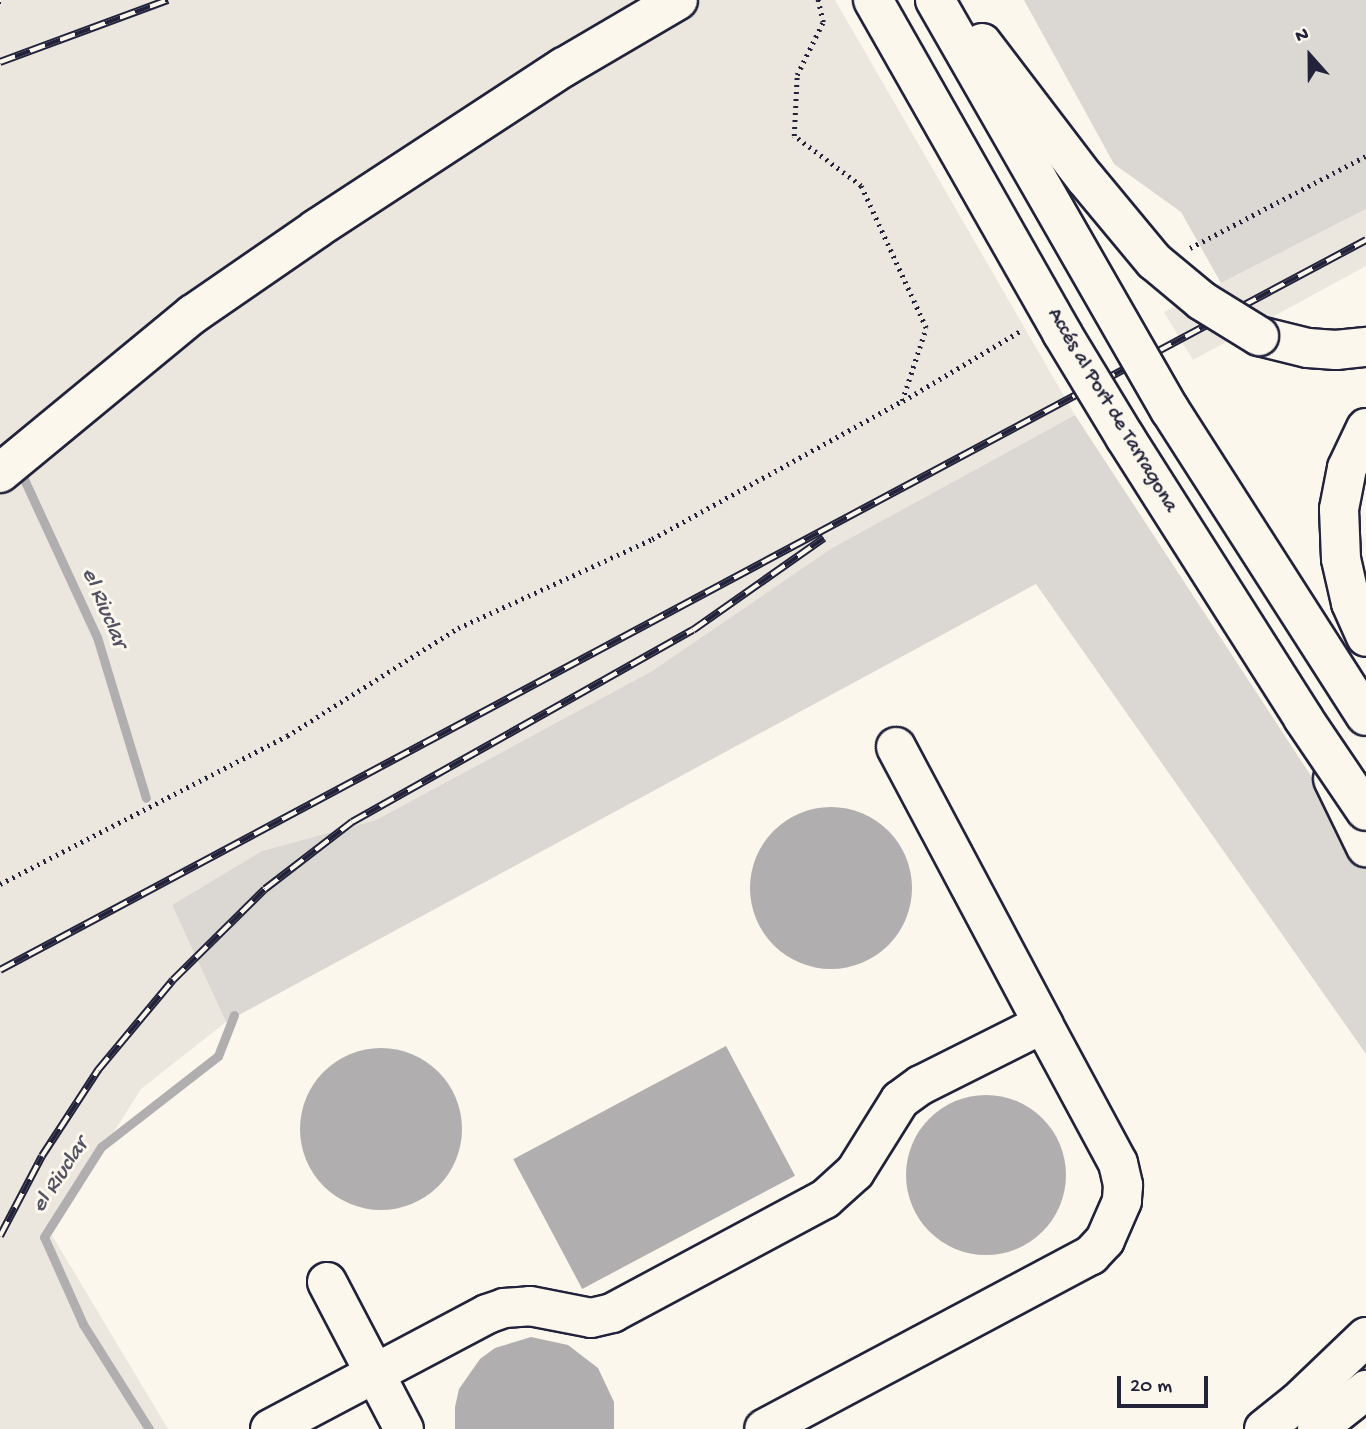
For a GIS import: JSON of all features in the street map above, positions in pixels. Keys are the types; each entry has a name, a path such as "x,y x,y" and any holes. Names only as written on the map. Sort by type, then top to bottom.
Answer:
{"street":[{"path":"0,473 204,306 316,229 564,67 678,0"},
{"name":"Accés al Port de Tarragona","path":"873,0 1062,332 1303,718 1366,811"},
{"path":"934,0 1170,410 1366,716"},
{"path":"949,0 1085,178 1154,261 1202,300 1259,336 1308,348 1336,350 1366,346"},
{"path":"1366,428 1347,468 1339,509 1340,559 1351,603 1366,637"},
{"path":"1303,718 1366,847"},
{"path":"764,1429 1091,1255 1105,1240 1122,1201 1123,1185 1118,1164 896,747"},
{"path":"270,1429 504,1308 530,1306 591,1318 612,1313 825,1199 855,1172 901,1100 921,1085 1044,1024"},
{"path":"327,1282 404,1429"},
{"path":"1264,1429 1298,1402 1366,1337"},
{"path":"1317,1429 1366,1390"},
{"path":"1342,1429 1366,1409"}],"path":[{"path":"0,884 286,736 458,628 652,539 902,401 926,328 861,186 794,136 797,75 823,22 818,0"}],"shaded area":[{"path":"0,0 835,0 1075,415 832,548 652,671 376,820 262,851 172,905 226,1022 141,1089 50,1232 168,1429 0,1429"},
{"path":"1024,0 1366,0 1366,209 1221,283 1181,212 1114,164"},
{"path":"1366,209 1366,266 1193,360 1164,312"},
{"path":"1075,415 1366,860 1366,1054 1036,584 226,1022 172,905 262,851 376,820 652,671 832,548"},
{"path":"831,807 862,813 888,831 906,857 912,888 906,919 888,945 862,963 831,969 800,963 774,945 756,919 750,888 756,857 774,831 800,813"},
{"path":"726,1046 795,1176 582,1289 513,1159"},
{"path":"381,1048 412,1054 438,1072 456,1098 462,1129 456,1160 438,1186 412,1204 381,1210 350,1204 324,1186 306,1160 300,1129 306,1098 324,1072 350,1054"},
{"path":"986,1095 1017,1101 1043,1118 1060,1144 1066,1175 1060,1206 1043,1232 1017,1249 986,1255 955,1249 929,1232 912,1206 906,1175 912,1144 929,1118 955,1101"},
{"path":"531,1337 568,1345 598,1368 614,1402 614,1429 455,1429 455,1407 459,1389 480,1359 495,1348"}],"waterway":[{"name":"el Riuclar","path":"23,477 97,637 146,798"},
{"name":"el Riuclar","path":"149,1429 83,1324 44,1237 101,1147 218,1056 234,1015"}],"railway":[{"path":"0,62 168,0"},
{"path":"0,970 1366,240"},
{"path":"0,1236 42,1156 98,1070 173,980 265,889 352,822 693,630 824,538"}]}
